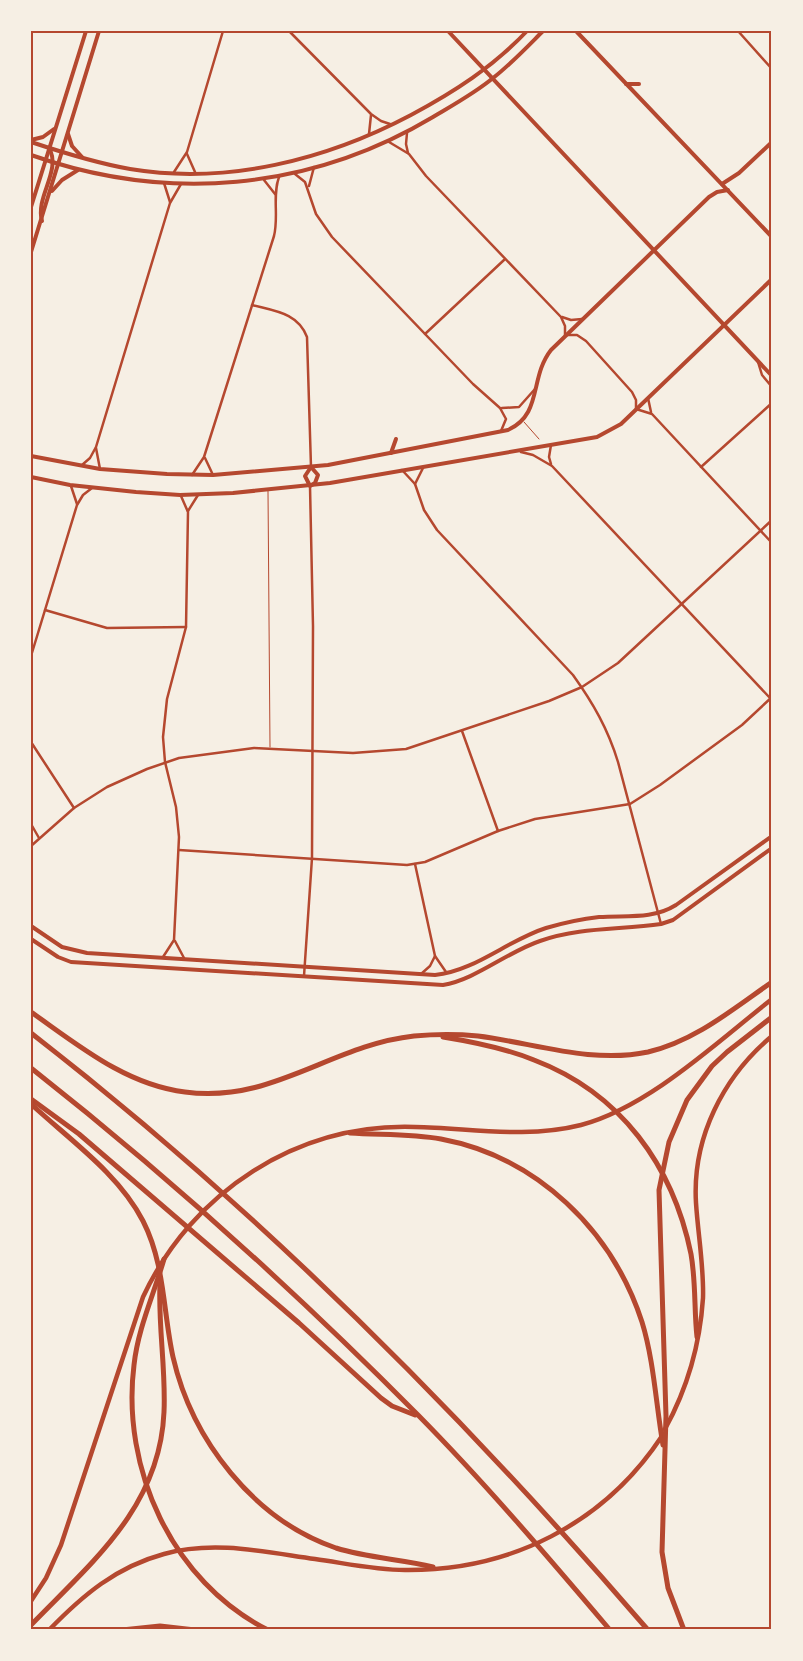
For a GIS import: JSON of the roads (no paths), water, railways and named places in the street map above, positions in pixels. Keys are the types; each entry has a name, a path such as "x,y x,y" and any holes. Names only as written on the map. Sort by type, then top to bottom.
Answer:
{"highway":[{"path":"31,1012 116,1070 149,1084 184,1092 220,1094 256,1089 290,1077 355,1049 393,1039 432,1035 479,1036 586,1055 617,1056 649,1052 687,1038 709,1026 772,982"},
{"path":"684,1630 673,1603 664,1572 662,1552 666,1402 658,1214 662,1165 678,1119 699,1083 727,1052 772,1017"},
{"path":"31,1033 144,1125 296,1260 366,1326 529,1494 648,1630"},
{"path":"432,1035 494,1047 536,1060 575,1080 626,1122 653,1156 665,1175 681,1214 692,1257 697,1338"},
{"path":"31,1068 128,1147 275,1277 419,1416 610,1630"},
{"path":"31,1099 79,1134 333,1352 381,1398 392,1406 419,1416"},
{"path":"31,1104 106,1174 126,1196 149,1234 161,1278 173,1357 188,1402 210,1444 239,1482 274,1513 322,1541 359,1554 433,1567"},
{"path":"350,1133 440,1139 471,1147 496,1157 532,1176 574,1209 613,1256 634,1298 646,1341 664,1456"},
{"path":"164,1259 141,1330 134,1363 132,1413 140,1463 159,1515 190,1565 217,1594 266,1629"},
{"path":"31,1625 119,1532 148,1485 159,1449 164,1413 161,1278"},
{"path":"122,1630 160,1626 195,1630"}],"main road":[{"path":"31,1601 46,1578 61,1545 143,1297 164,1259 200,1213 244,1176 294,1149 350,1133 413,1126 537,1132 582,1124 617,1111 644,1097 772,999"},
{"path":"50,1630 78,1600 111,1576 147,1559 186,1549 226,1548 390,1569 433,1567 483,1561 531,1546 577,1523 616,1492 649,1455 675,1412 692,1363 703,1296 696,1188 698,1159 706,1131 719,1099 736,1071 772,1036"}],"street":[{"path":"31,208 86,31"},
{"path":"31,252 50,195 98,31"},
{"path":"174,172 187,152 223,31"},
{"path":"289,31 371,114 381,121 393,124"},
{"path":"448,31 772,376"},
{"path":"31,141 83,159 131,169 195,172 233,170 286,163 344,146 442,99 485,70 527,31"},
{"path":"31,155 78,170 130,180 181,184 264,180 295,174 389,142 407,132 493,79 543,31"},
{"path":"576,31 772,237"},
{"path":"738,31 772,69"},
{"path":"626,84 639,84"},
{"path":"369,135 372,124 371,114"},
{"path":"31,141 43,137 56,128"},
{"path":"407,132 406,144 409,154"},
{"path":"68,133 72,146 83,159"},
{"path":"389,142 409,154 505,260 561,317 565,326 565,335"},
{"path":"722,184 738,173 772,142"},
{"path":"42,221 40,212 53,162 49,148"},
{"path":"187,152 189,163 195,172"},
{"path":"308,187 314,167"},
{"path":"50,195 62,180 78,170"},
{"path":"295,174 308,187 316,214 323,226 473,384 500,408 506,420 500,432"},
{"path":"192,475 204,457 276,226 276,195 279,177"},
{"path":"264,180 276,195"},
{"path":"164,182 170,202"},
{"path":"81,466 90,458 96,447 170,202 181,184"},
{"path":"31,456 100,469 213,475 311,467 500,432 524,422 532,406 541,364 565,335 709,196 728,190"},
{"path":"425,334 505,260"},
{"path":"31,477 92,488 180,495 268,490 310,486 605,434 621,424 772,279"},
{"path":"252,305 291,316 304,329 307,337 311,467 305,476 310,486 314,752 312,858 304,978"},
{"path":"561,317 572,320 582,318"},
{"path":"565,335 576,335 586,340 634,396 636,409"},
{"path":"758,362 762,376 772,387"},
{"path":"500,408 519,407 535,388"},
{"path":"648,398 652,414 772,543"},
{"path":"701,467 772,403"},
{"path":"636,409 652,414"},
{"path":"391,453 396,439"},
{"path":"552,443 549,452 552,466"},
{"path":"96,447 100,469"},
{"path":"179,850 415,864 440,856 498,830 535,819 630,804 660,785 742,725 771,697 552,466 534,455 513,450"},
{"path":"204,457 213,475"},
{"path":"415,484 425,466"},
{"path":"310,486 317,478 317,473 311,467"},
{"path":"402,470 415,484 424,510 437,530 573,675 592,700 611,741 630,804 661,924"},
{"path":"70,485 76,494 77,505"},
{"path":"31,656 77,505 83,495 92,488"},
{"path":"188,512 198,494"},
{"path":"163,957 174,940 179,850 176,807 165,762 163,737 167,700 186,628 188,512 180,495"},
{"path":"31,846 74,808 126,777 165,762 208,752 270,748 314,752 392,752 420,745 549,701 582,687 618,663 772,520"},
{"path":"45,610 107,628 186,628"},
{"path":"462,730 498,830"},
{"path":"31,742 74,808"},
{"path":"31,824 39,838"},
{"path":"31,926 51,941 74,951 421,974 448,974 459,971 521,938 546,928 597,917 659,914 676,905 772,836"},
{"path":"31,940 58,957 72,962 304,978 443,985 468,978 522,948 562,935 603,928 661,924 683,914 772,848"},
{"path":"415,864 435,956 440,966 448,974"},
{"path":"174,940 184,958"},
{"path":"421,974 430,966 435,956"}],"lane":[{"path":"524,422 539,439"},
{"path":"268,490 270,748"}]}
